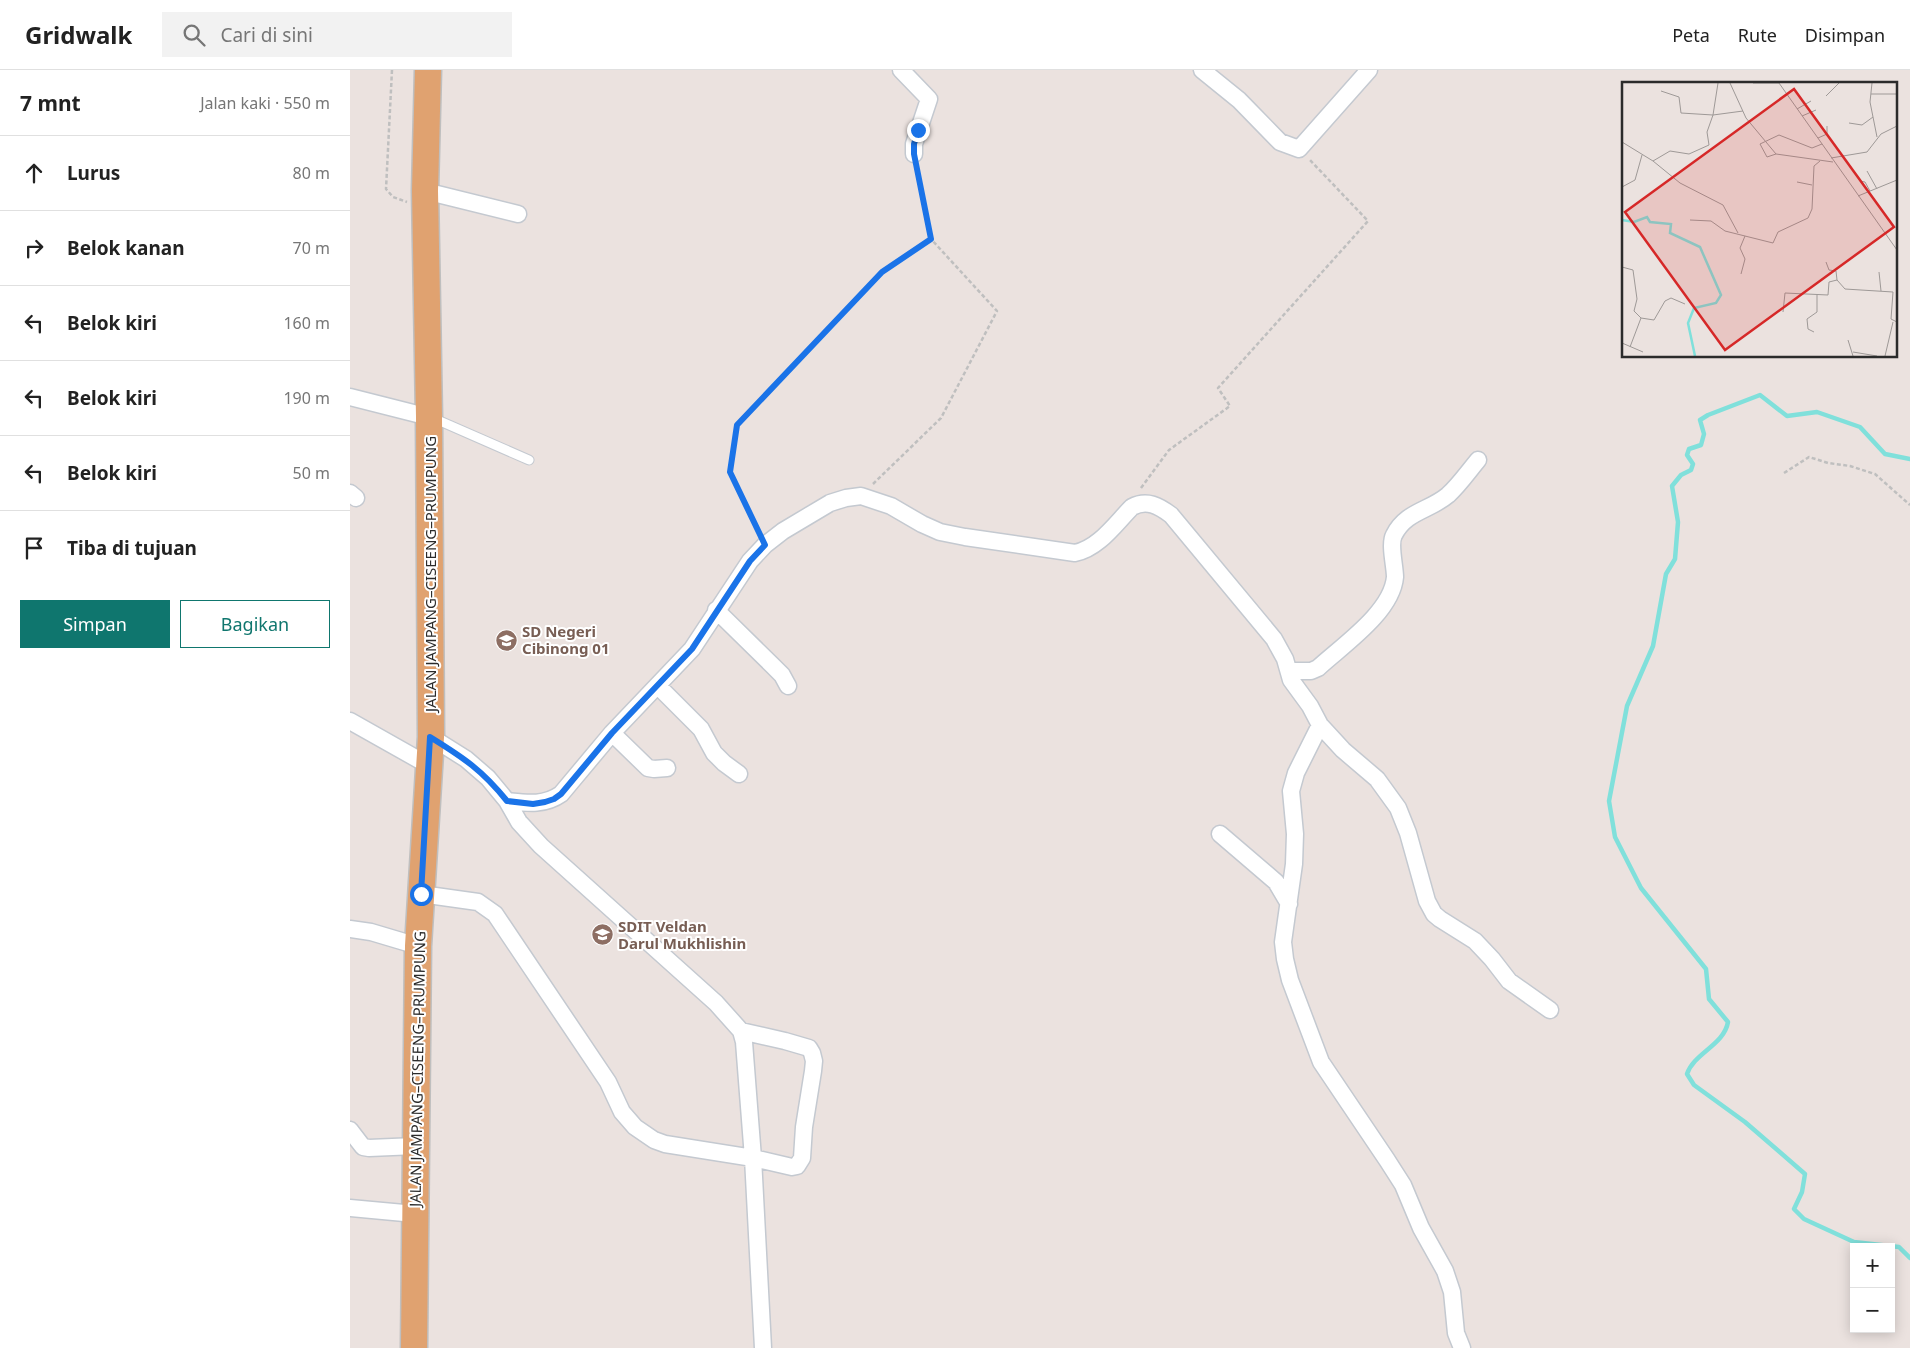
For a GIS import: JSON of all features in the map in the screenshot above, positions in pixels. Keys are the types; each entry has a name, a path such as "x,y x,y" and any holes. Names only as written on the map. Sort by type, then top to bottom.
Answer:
{"main road":[{"name":"JALAN JAMPANG–CISEENG–PRUMPUNG","path":"414,1348 418,946 430,737 429,417 425,200 428,70"}],"street":[{"path":"901,70 928,99 914,144 914,154"},
{"path":"1202,70 1239,100 1280,142 1299,148 1369,70"},
{"path":"425,200 518,214"},
{"path":"350,397 429,417"},
{"path":"1289,671 1311,671 1318,668 1379,612 1392,592 1395,576 1392,537 1406,518 1446,496 1478,460"},
{"path":"507,801 533,804 554,799 570,784 612,733 692,649 750,561 765,545 783,532 830,504 846,498 861,496 891,506 940,532 1075,553 1085,551 1095,545 1132,507 1139,503 1150,503 1162,508 1171,515 1274,639 1283,653 1291,680 1310,706 1320,725 1343,750 1377,780 1398,808 1408,834 1426,901 1434,914 1440,920 1475,942 1492,959 1509,981 1550,1010"},
{"path":"716,610 773,666 788,686"},
{"path":"658,686 701,729 714,752 724,763 739,774"},
{"path":"350,721 428,765"},
{"path":"1320,725 1293,783 1294,864 1283,951 1290,980 1321,1062 1403,1185 1421,1228 1445,1271 1452,1292 1456,1333 1462,1348"},
{"path":"612,733 648,768 654,770 667,768"},
{"path":"430,737 466,759 488,778 507,801 519,822 541,846 716,1003 741,1031 744,1042 753,1158 763,1348"},
{"path":"1220,834 1276,882 1289,904"},
{"path":"421,894 478,902 495,914 608,1082 626,1119 639,1130 654,1140 665,1144 753,1158 792,1168 800,1163 814,1061 812,1052 809,1048 741,1031"},
{"path":"350,929 371,932 418,946"},
{"path":"350,1130 363,1147 416,1146"},
{"path":"350,1208 415,1214"}],"lane":[{"path":"429,417 529,460"}],"path":[{"path":"392,70 386,189 393,196 425,200"},
{"path":"1139,503 1140,490 1168,450 1230,406 1218,388 1368,221 1299,148"},
{"path":"861,496 941,418 997,311 931,239 914,154"},
{"path":"765,545 730,472 737,425 882,272 931,239"},
{"path":"1784,473 1809,457 1828,463 1850,466 1875,474 1910,505"}],"waterway":[{"path":"1910,459 1885,454 1860,427 1817,412 1787,416 1760,395 1708,415 1700,420 1704,434 1701,445 1689,449 1687,455 1693,464 1691,470 1681,475 1672,486 1678,522 1675,559 1666,574 1653,646 1627,706 1609,801 1615,837 1641,888 1706,969 1709,999 1728,1022 1721,1037 1696,1060 1687,1074 1694,1085 1745,1122 1805,1174 1802,1192 1794,1209 1804,1219 1854,1242 1899,1247 1910,1258"}],"place":[{"name":"SD Negeri Cibinong 01","path":"506,640"},
{"name":"SDIT Veldan Darul Mukhlishin","path":"602,935"}],"route":[{"path":"421,894 430,737 466,759 488,778 507,801 533,804 554,799 570,784 612,733 692,649 750,561 765,545 730,472 737,425 882,272 931,239 914,154 914,144 918,130"}]}
